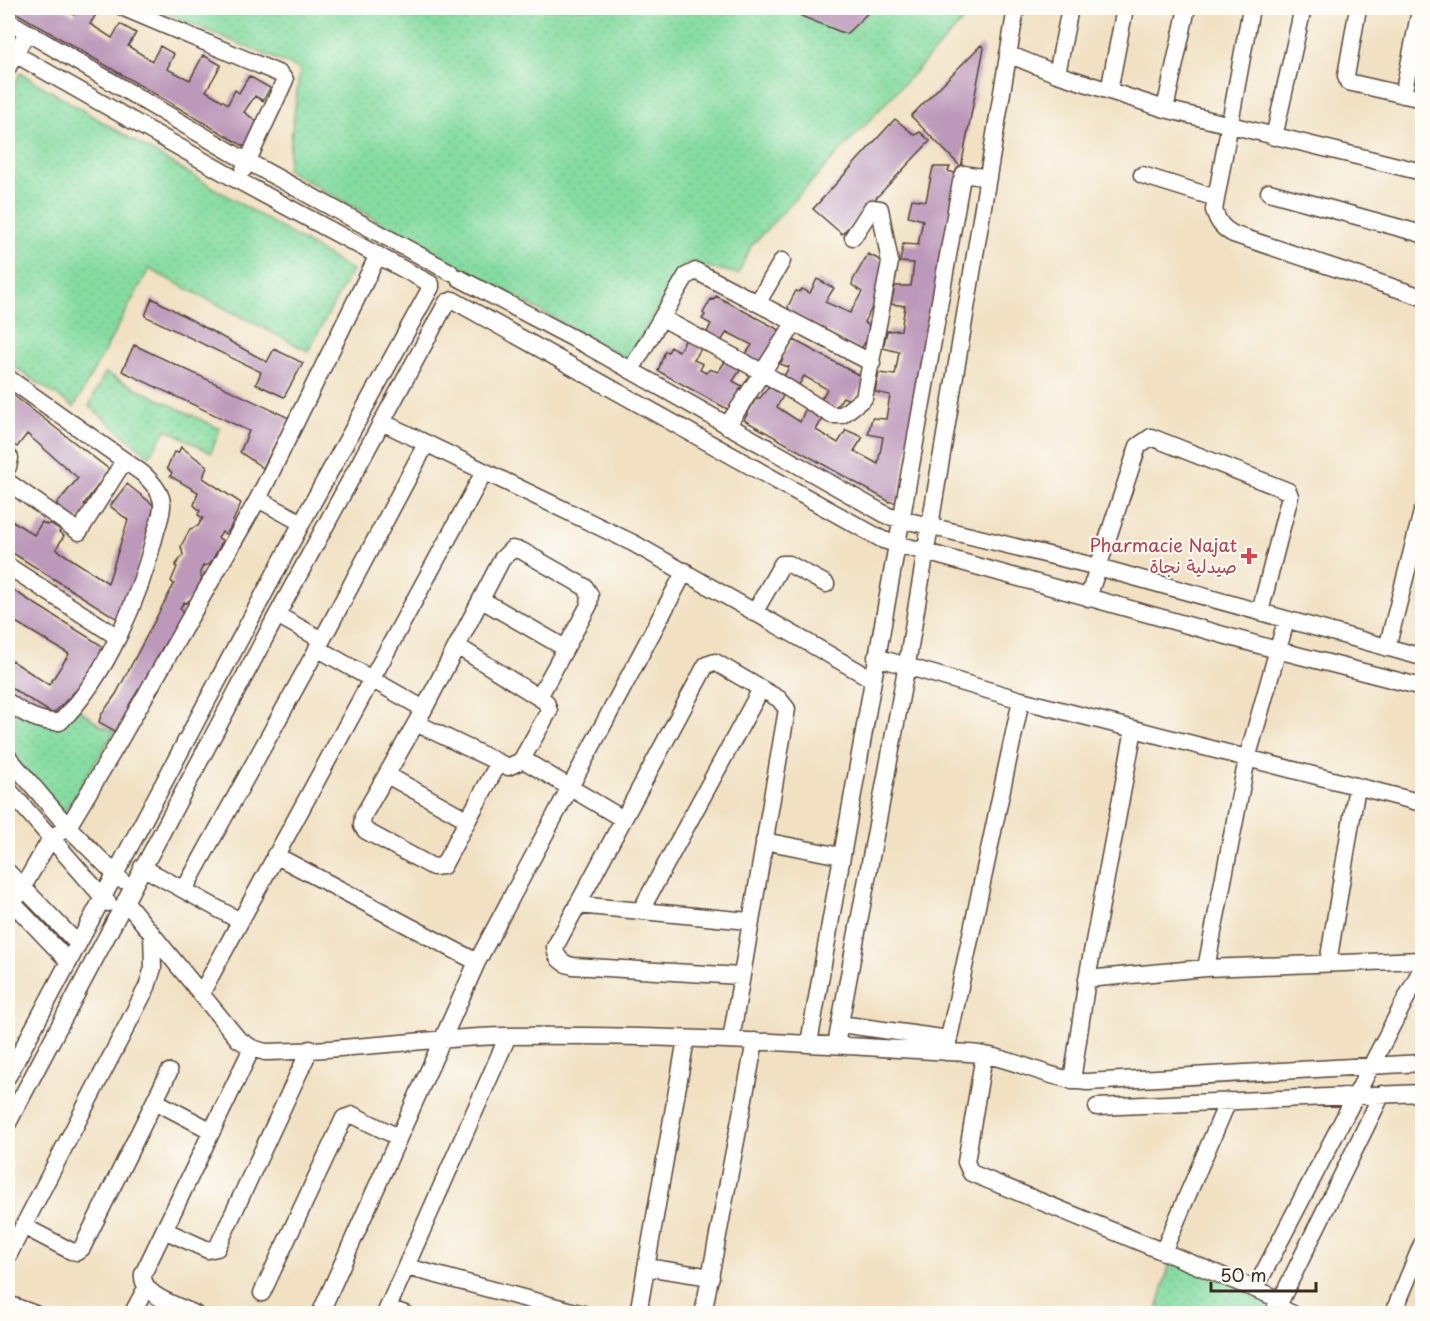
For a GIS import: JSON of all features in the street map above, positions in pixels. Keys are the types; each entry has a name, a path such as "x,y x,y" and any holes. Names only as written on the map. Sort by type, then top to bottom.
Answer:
{"street":[{"path":"124,8 280,74 285,80 237,180"},
{"path":"836,1045 907,664 1016,8"},
{"path":"1057,74 1070,8"},
{"path":"1109,91 1125,8"},
{"path":"1165,109 1187,8"},
{"path":"1251,8 1227,126 1214,210 1217,220 1224,229 1233,234 1422,297"},
{"path":"1274,136 1304,8"},
{"path":"1358,8 1346,79 1354,84 1422,99"},
{"path":"1403,95 1417,9"},
{"path":"8,21 248,161 586,345 882,513 1098,567 1422,657"},
{"path":"27,32 10,57 378,255 431,285 434,296 450,301 574,368 876,536 925,553 1422,687"},
{"path":"1008,54 1057,74 1165,109 1422,172"},
{"path":"809,1043 961,182 964,174 988,178"},
{"path":"1142,175 1216,198"},
{"path":"1269,192 1422,234"},
{"path":"662,318 762,372 831,415 842,415 864,398 872,363 890,262 880,209 872,208 853,237"},
{"path":"69,962 9,905 23,888 51,838 68,827 258,499 378,255"},
{"path":"759,302 782,261"},
{"path":"631,370 686,276 696,271 872,363"},
{"path":"8,1076 436,275 455,275"},
{"path":"8,1123 142,867 327,523 450,301 462,288 455,275"},
{"path":"727,453 733,429 762,372 794,324"},
{"path":"574,368 586,345"},
{"path":"8,378 149,479 159,492 162,504 147,568 133,609 78,705 60,722 45,722 31,714 19,711 8,702"},
{"path":"382,422 685,571 754,613 872,679"},
{"path":"1088,598 1138,446 1149,437 1157,438 1288,491 1290,496 1260,612"},
{"path":"184,890 320,644 426,444"},
{"path":"8,456 10,458 8,466"},
{"path":"8,482 79,532 124,461"},
{"path":"202,992 484,472"},
{"path":"258,499 302,523"},
{"path":"1387,648 1422,512"},
{"path":"302,523 319,514 327,523"},
{"path":"302,523 303,543 316,544"},
{"path":"498,764 448,861 440,868 433,867 366,831 362,819 420,716 505,555 512,549 522,551 571,579 588,591 590,600 538,697"},
{"path":"754,613 782,564 789,564 826,584"},
{"path":"8,566 116,636"},
{"path":"320,1314 441,1038 477,962 685,571"},
{"path":"482,600 565,648"},
{"path":"277,615 371,679 420,716 498,764 513,766 522,759 549,711 546,702 457,646"},
{"path":"1206,968 1247,759 1286,621"},
{"path":"876,657 907,664 1021,700 1422,803"},
{"path":"731,1040 741,976 749,921 787,709 782,701 718,662 706,665 555,946 558,958 567,965 741,976"},
{"path":"641,910 761,689"},
{"path":"948,1045 1021,700"},
{"path":"1072,1081 1087,979 1134,729"},
{"path":"8,757 68,827 116,874 124,901 202,992 238,1039 252,1048 265,1052 441,1038 507,1036 731,1040 836,1045 948,1045"},
{"path":"522,759 623,819"},
{"path":"387,775 468,820"},
{"path":"1328,963 1357,786"},
{"path":"8,789 103,898 124,901"},
{"path":"764,841 841,856"},
{"path":"275,855 477,962"},
{"path":"142,867 240,921"},
{"path":"8,872 78,944"},
{"path":"577,904 749,921"},
{"path":"8,1256 147,987 153,968 152,933"},
{"path":"1087,979 1206,968 1422,960"},
{"path":"1256,1289 1422,968"},
{"path":"840,1024 948,1045 1072,1081 1121,1081 1422,1063"},
{"path":"405,1314 386,1311 507,1036"},
{"path":"638,1314 686,1039"},
{"path":"704,1314 755,1041"},
{"path":"132,1314 146,1288 142,1274 252,1048"},
{"path":"164,1230 207,1250 217,1248 310,1049"},
{"path":"984,1055 966,1162 971,1173 1256,1289 1277,1306 1293,1314"},
{"path":"23,1226 71,1251 77,1252 82,1248 169,1072"},
{"path":"1097,1107 1422,1093"},
{"path":"1277,1306 1382,1094"},
{"path":"155,1101 212,1131"},
{"path":"1163,1252 1228,1101"},
{"path":"262,1293 344,1118 353,1115 398,1137"},
{"path":"1393,1314 1421,1251"},
{"path":"407,1267 576,1313"},
{"path":"646,1267 711,1277"},
{"path":"146,1288 195,1314"},
{"path":"8,1304 35,1314"}],"green space":[{"path":"153,8 975,8 751,246 738,274 686,262 627,359 287,170 300,69"},
{"path":"20,73 352,270 308,351 149,269 74,407 8,363 8,97"},
{"path":"105,373 220,429 211,453 167,429 149,456 89,406"},
{"path":"8,692 52,718 70,702 101,726 115,731 63,814 8,753"},
{"path":"1172,1255 1266,1299 1265,1313 1156,1314"}],"building":[{"path":"8,8 62,8 74,15 78,8 93,8 98,11 90,24 112,38 120,24 136,33 128,46 152,61 160,46 174,54 167,69 190,80 203,55 221,65 206,91 228,104 235,90 239,93 249,76 270,88 263,101 255,96 244,112 263,126 252,151"},
{"path":"809,8 873,8 846,34 801,16"},
{"path":"981,45 984,48 961,167 911,116"},
{"path":"895,119 915,135 920,132 930,141 842,234 813,209"},
{"path":"933,167 950,167 948,171 958,174 898,502 890,502 744,420 756,398 760,398 769,386 783,396 777,407 800,422 806,407 823,418 816,430 838,443 846,430 863,437 854,451 878,464 883,437 868,434 872,418 886,419 890,395 875,392 879,373 895,375 899,352 883,348 887,331 901,330 905,306 891,304 895,286 911,286 914,263 900,262 903,244 918,245 923,220 908,216 912,199 926,201"},
{"path":"868,254 884,262 879,295 864,322 872,328 872,332 860,350 789,311 788,306 796,291 799,292 802,289 810,293 817,279 834,288 825,302 850,313 862,292 852,285 853,280"},
{"path":"716,296 783,332 759,365 743,358 752,345 727,332 720,343 705,336 711,324 702,319 705,315 703,313 711,299 713,300"},
{"path":"152,298 267,362 274,349 303,363 284,397 256,384 261,372 145,316"},
{"path":"686,339 702,347 694,360 703,364 700,370 706,373 710,369 718,372 726,360 741,369 733,381 742,386 739,390 743,392 729,410 658,371 665,351 668,352 671,347 679,351"},
{"path":"794,340 864,378 864,384 851,401 843,397 834,410 820,401 827,389 804,376 797,388 782,380 789,367 780,364 783,359 780,358"},
{"path":"134,345 289,418 263,468 240,452 249,431 122,371"},
{"path":"8,391 110,470 84,504 88,508 77,523 55,506 78,478 27,434 17,447 8,441"},
{"path":"181,447 207,466 203,478 241,503 229,530 225,534 222,532 218,538 222,540 210,564 203,566 200,572 202,580 192,598 184,602 180,608 183,611 181,619 169,641 167,640 161,650 163,651 142,691 139,689 129,705 132,707 115,731 99,722 101,715 116,694 174,584 171,581 177,567 175,566 183,555 181,546 190,529 198,526 203,518 198,515 200,511 194,505 198,492 170,476 172,473 167,468 174,452 178,453"},
{"path":"127,484 156,507 129,596 119,620 8,550 8,518 34,535 42,522 47,525 50,523 61,530 59,532 64,536 56,549 108,583 128,520 110,506"},
{"path":"8,587 104,647 82,684 53,714 8,686 8,658 49,685 69,654 9,618 8,622"}],"place":[{"name":"Pharmacie Najat صيدلية نجاة","path":"1249,556"}]}
